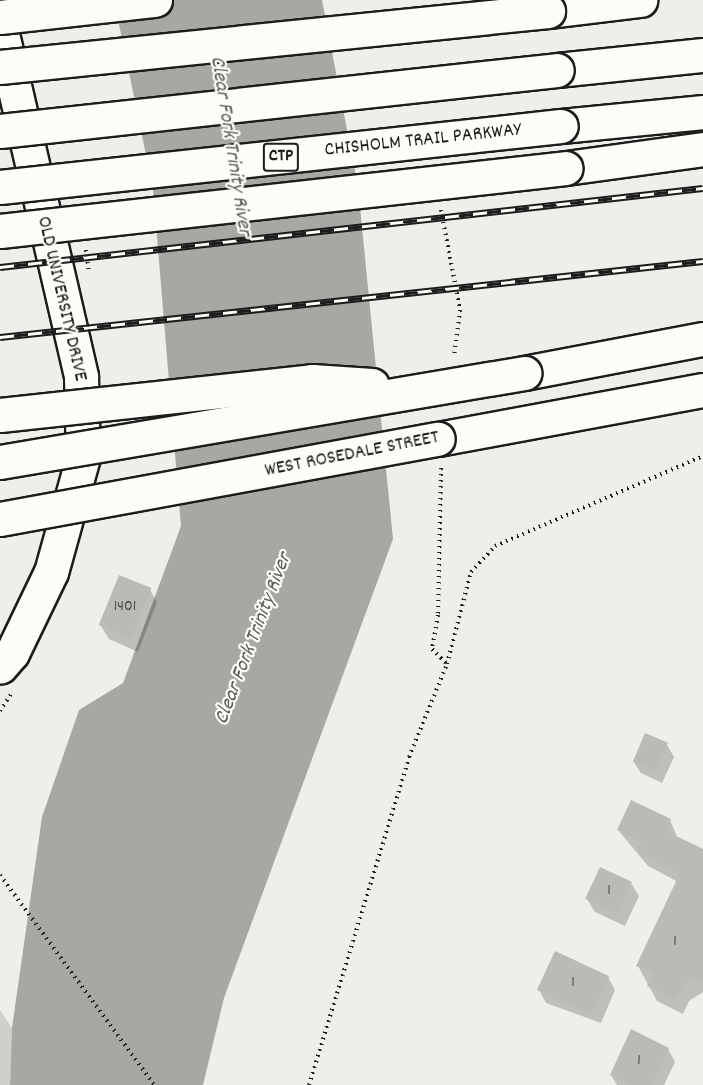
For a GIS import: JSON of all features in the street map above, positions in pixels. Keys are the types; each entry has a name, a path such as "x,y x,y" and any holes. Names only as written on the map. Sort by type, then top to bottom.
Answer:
{"main road":[{"path":"0,16 154,0"},
{"path":"0,67 640,0"},
{"name":"OLD UNIVERSITY DRIVE","path":"0,25 81,377 83,457 51,572 0,667"},
{"path":"0,131 703,55"},
{"name":"CHISHOLM TRAIL PARKWAY","path":"0,187 703,112"},
{"path":"0,231 566,168 703,149"},
{"path":"0,462 524,373 703,339"},
{"path":"0,415 312,381 425,388"},
{"name":"WEST ROSEDALE STREET","path":"0,519 111,501 703,390"},
{"path":"0,542 111,501"}],"path":[{"path":"439,439 438,615 432,649 447,664"},
{"path":"309,1085 409,758 447,664 471,572 495,546 703,456"},
{"path":"0,875 154,1085"}],"shaded area":[{"path":"0,1010 12,1028 10,1085 0,1085"}],"water":[{"name":"Clear Fork Trinity River","path":"114,0 322,0 358,187 393,539 224,998 203,1085 10,1085 12,1028 42,817 79,710 123,683 181,526 153,189"}],"building":[{"path":"119,575 151,588 131,638 99,625"},
{"path":"645,733 668,743 656,771 633,762"},
{"path":"631,800 671,819 666,831 703,849 703,982 691,976 675,1000 647,986 653,973 636,966 680,873 637,851 642,842 617,830"},
{"path":"600,867 632,882 617,914 585,899"},
{"path":"555,951 609,976 591,1015 537,990"},
{"path":"631,1029 669,1048 651,1085 631,1085 610,1075"}],"railway":[{"path":"0,267 703,188"},
{"path":"0,337 703,261"}]}
